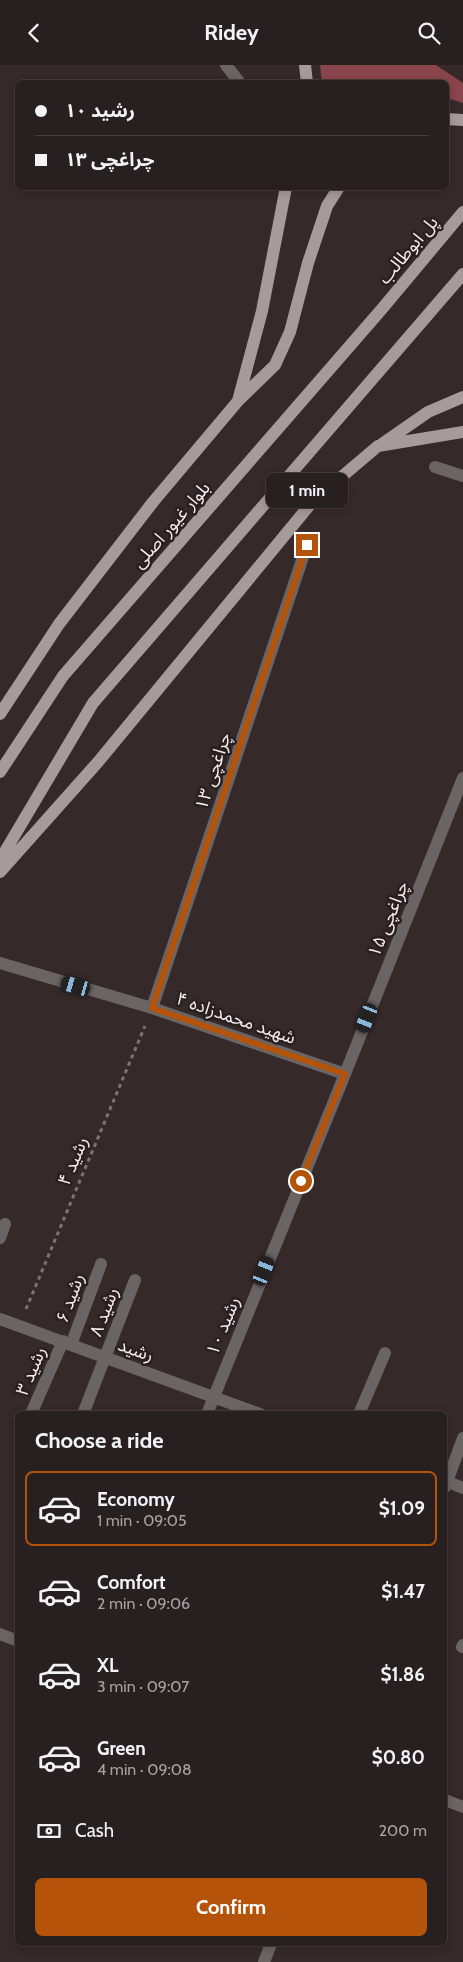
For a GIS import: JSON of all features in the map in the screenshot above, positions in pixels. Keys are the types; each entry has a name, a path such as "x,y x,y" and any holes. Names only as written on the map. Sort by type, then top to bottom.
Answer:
{"main road":[{"path":"305,65 307,80"},
{"path":"449,119 463,120"},
{"path":"238,401 262,311 285,190"},
{"path":"0,714 59,624 153,501 238,401 275,365 290,332 308,263 327,207 337,190"},
{"name":"پل ابوطالب","path":"381,310 463,212"},
{"path":"0,860 93,703 463,274"},
{"name":"بلوار غیور اصلی","path":"0,772 63,676 381,310"},
{"path":"0,872 98,762 313,501 378,447 428,412 463,397"},
{"path":"378,447 463,432"}],"street":[{"path":"226,65 238,80"},
{"path":"435,467 463,477"},
{"name":"چراغچی ۱۳","path":"152,1008 307,545"},
{"name":"چراغچی ۱۵","path":"345,1074 463,778"},
{"name":"شهید محمدزاده ۴","path":"0,963 152,1008 345,1074"},
{"name":"رشید ۱۰","path":"207,1411 345,1074"},
{"path":"0,1238 5,1224"},
{"name":"رشید ۶","path":"67,1343 101,1264"},
{"name":"رشید ۸","path":"84,1411 134,1279"},
{"name":"رشید","path":"0,1319 252,1411"},
{"name":"رشید ۳","path":"33,1411 67,1343"},
{"path":"360,1411 385,1353"},
{"path":"447,1480 463,1438"},
{"path":"447,1483 463,1488"},
{"path":"0,1633 15,1640"},
{"path":"447,1801 463,1807"},
{"path":"264,1962 270,1946"}],"path":[{"name":"رشید ۴","path":"19,1325 152,1008"}],"shaded area":[{"path":"320,65 436,65 463,83 463,103 449,99 449,80 322,80"}],"route":[{"path":"301,1181 345,1074 152,1008 307,545"}]}
